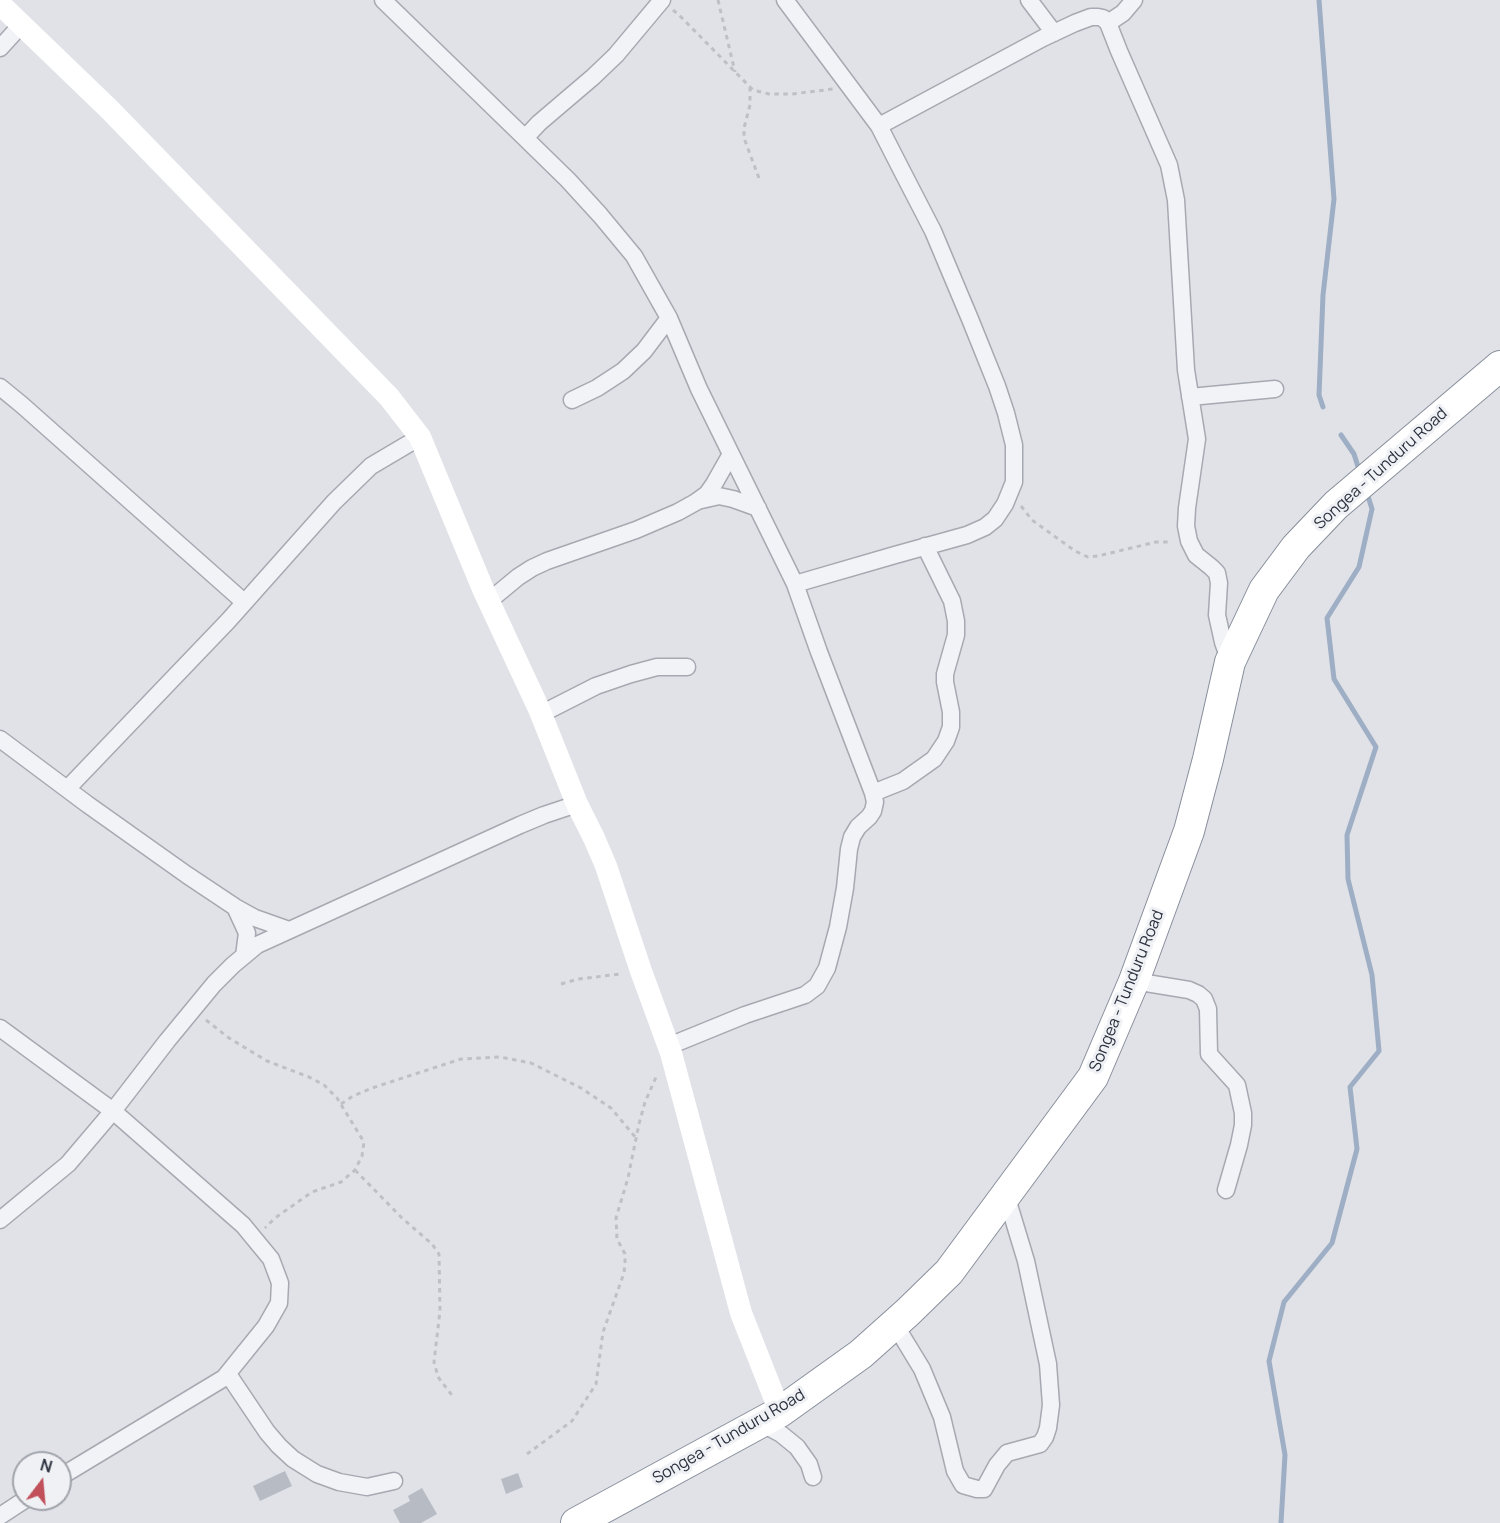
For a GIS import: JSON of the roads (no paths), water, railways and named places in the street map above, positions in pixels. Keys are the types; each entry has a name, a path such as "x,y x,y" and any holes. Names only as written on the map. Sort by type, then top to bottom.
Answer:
{"highway":[{"name":"Songea - Tunduru Road","path":"576,1523 768,1418 861,1354 948,1272 1093,1077 1134,981 1189,831 1230,662 1264,590 1296,547 1336,505 1500,366"}],"street":[{"path":"383,0 568,180 634,256 669,318 686,361 795,584 873,793 875,801 873,811 852,837 838,927 827,968 817,986 805,995 745,1015 670,1049"},
{"path":"785,0 879,126 933,231 997,386 1014,445 1014,482 1005,504 995,519 985,527 967,535 795,584"},
{"path":"1029,0 1054,33"},
{"path":"1108,22 1124,13 1134,0"},
{"path":"525,138 539,123 601,70 662,1"},
{"path":"0,4 109,110 389,397 420,437 489,601 541,714 577,804 606,866 670,1049 741,1313 768,1418 768,1427 797,1447 809,1464 813,1477"},
{"path":"879,126 1054,33 1091,17 1103,18 1108,22 1169,165 1176,200 1186,370 1197,440 1186,526 1189,541 1196,555 1216,573 1219,583 1217,615 1230,662"},
{"path":"0,48 21,26"},
{"path":"572,400 597,388 623,371 644,351 669,318"},
{"path":"0,387 244,602"},
{"path":"1190,397 1275,389"},
{"path":"67,789 228,621 334,502 371,466 420,437"},
{"path":"489,601 532,568 636,530 696,502 707,494 731,453"},
{"path":"696,502 719,496 758,508"},
{"path":"873,793 903,781 934,759 946,741 951,727 945,674 956,635 956,621 952,601 925,546"},
{"path":"541,714 596,686 631,674 657,667 687,667"},
{"path":"0,739 187,875 235,907 255,918 289,930"},
{"path":"0,1220 68,1164 214,984 257,945 520,825 577,804"},
{"path":"235,907 247,933 244,956"},
{"path":"1134,981 1189,990 1204,999 1208,1009 1209,1054 1237,1084 1243,1113 1241,1135 1226,1190"},
{"path":"0,1028 113,1111 243,1225 271,1259 280,1283 279,1303 266,1326 224,1378 72,1470"},
{"path":"894,1323 922,1369 942,1417 955,1471 963,1485 984,1489 1006,1454 1040,1444 1048,1428 1051,1405 1048,1364 1026,1261 1006,1195"},
{"path":"228,1374 267,1432 293,1459 317,1474 339,1482 367,1487 394,1481"}],"waterway":[{"path":"1319,0 1334,199 1323,295 1319,395 1323,407"},
{"path":"1341,435 1354,454 1360,473"},
{"path":"1281,1523 1285,1455 1269,1361 1284,1302 1332,1243 1357,1149 1350,1087 1379,1051 1372,975 1348,879 1347,835 1376,747 1334,679 1327,618 1359,567 1372,509 1367,493"}]}
